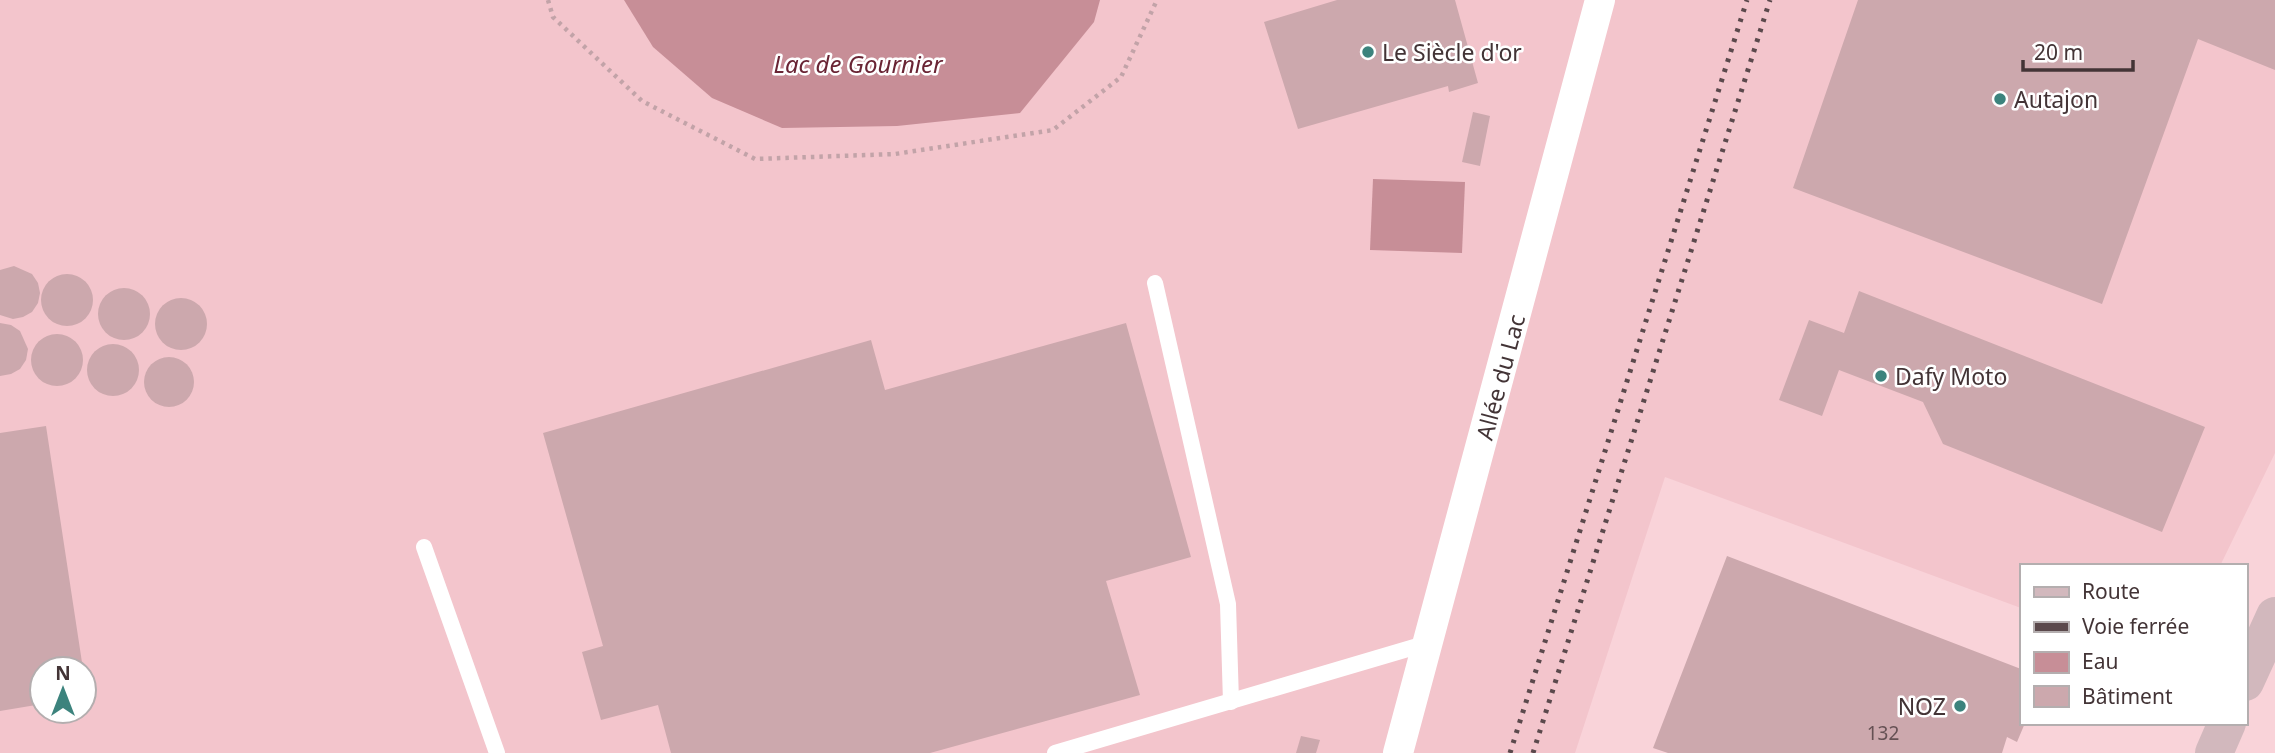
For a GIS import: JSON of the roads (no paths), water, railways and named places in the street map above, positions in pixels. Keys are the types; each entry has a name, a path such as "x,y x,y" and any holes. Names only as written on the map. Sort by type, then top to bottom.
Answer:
{"main road":[{"path":"2247,678 2275,616"},
{"path":"2214,753 2226,725"}],"street":[{"name":"Allée du Lac","path":"1398,753 1600,0"}],"lane":[{"path":"1155,283 1228,604 1231,702"},
{"path":"424,547 497,753"},
{"path":"1055,753 1428,643"}],"water":[{"name":"Lac de Gournier","path":"624,0 1100,0 1094,22 1020,113 897,126 782,128 712,98 653,47"},
{"path":"1373,179 1465,182 1462,253 1370,250"}],"railway":[{"path":"1510,753 1747,0"},
{"path":"1533,753 1770,0"}],"place":[{"name":"Le Siècle d'or","path":"1368,52"},
{"name":"Autajon","path":"2000,99"},
{"name":"Dafy Moto","path":"1881,376"},
{"name":"NOZ","path":"1960,706"}]}
